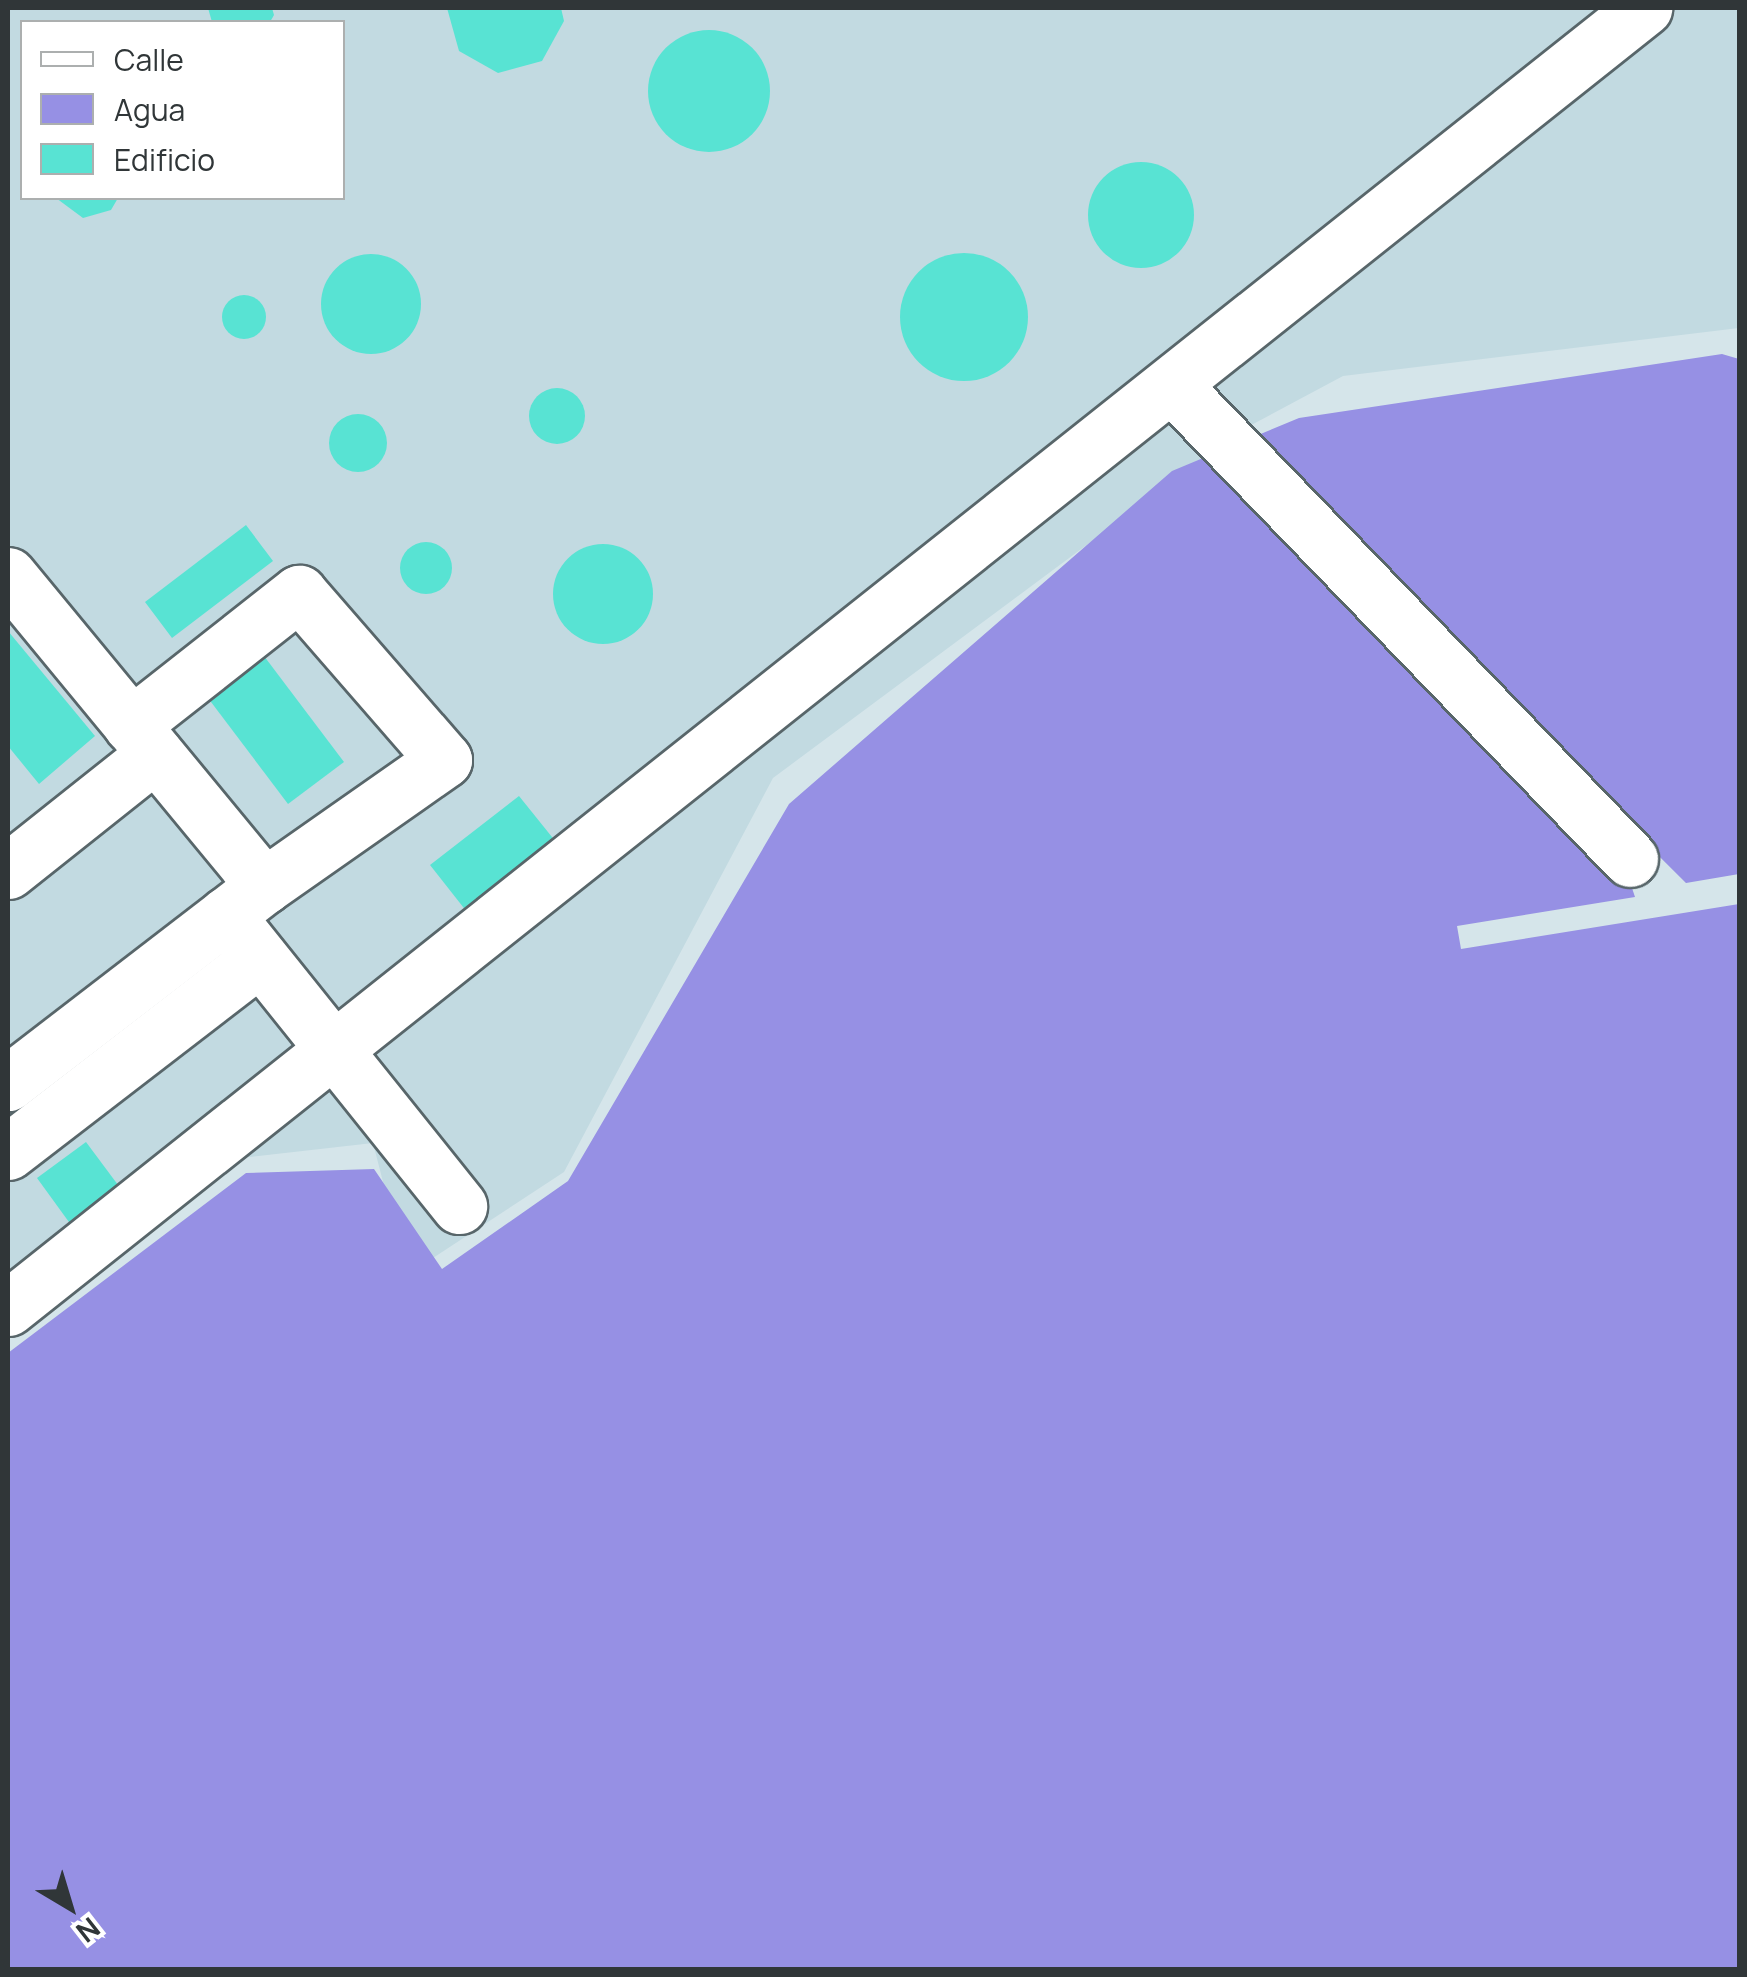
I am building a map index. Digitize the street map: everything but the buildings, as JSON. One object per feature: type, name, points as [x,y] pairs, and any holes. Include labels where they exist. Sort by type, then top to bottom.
[{"type":"lane","points":[[8,1308],[336,1052],[1644,8]]},
{"type":"lane","points":[[1172,385],[1630,859]]},
{"type":"lane","points":[[8,575],[143,739],[245,901],[260,958],[459,1206]]},
{"type":"lane","points":[[8,871],[299,594],[444,760],[245,901],[8,1083]]},
{"type":"lane","points":[[8,1152],[260,958]]},
{"type":"shaded area","points":[[8,8],[1739,8],[1739,328],[1343,376],[1240,431],[773,778],[564,1172],[407,1275],[373,1143],[241,1158],[8,1332]]},
{"type":"water","points":[[1722,354],[1739,359],[1739,1969],[8,1970],[8,1353],[246,1173],[374,1169],[442,1269],[568,1181],[789,804],[1172,471],[1299,418]]},
{"type":"pier","points":[[1243,442],[1686,883],[1739,874],[1739,904],[1461,949],[1457,926],[1635,897],[1627,873]]}]
